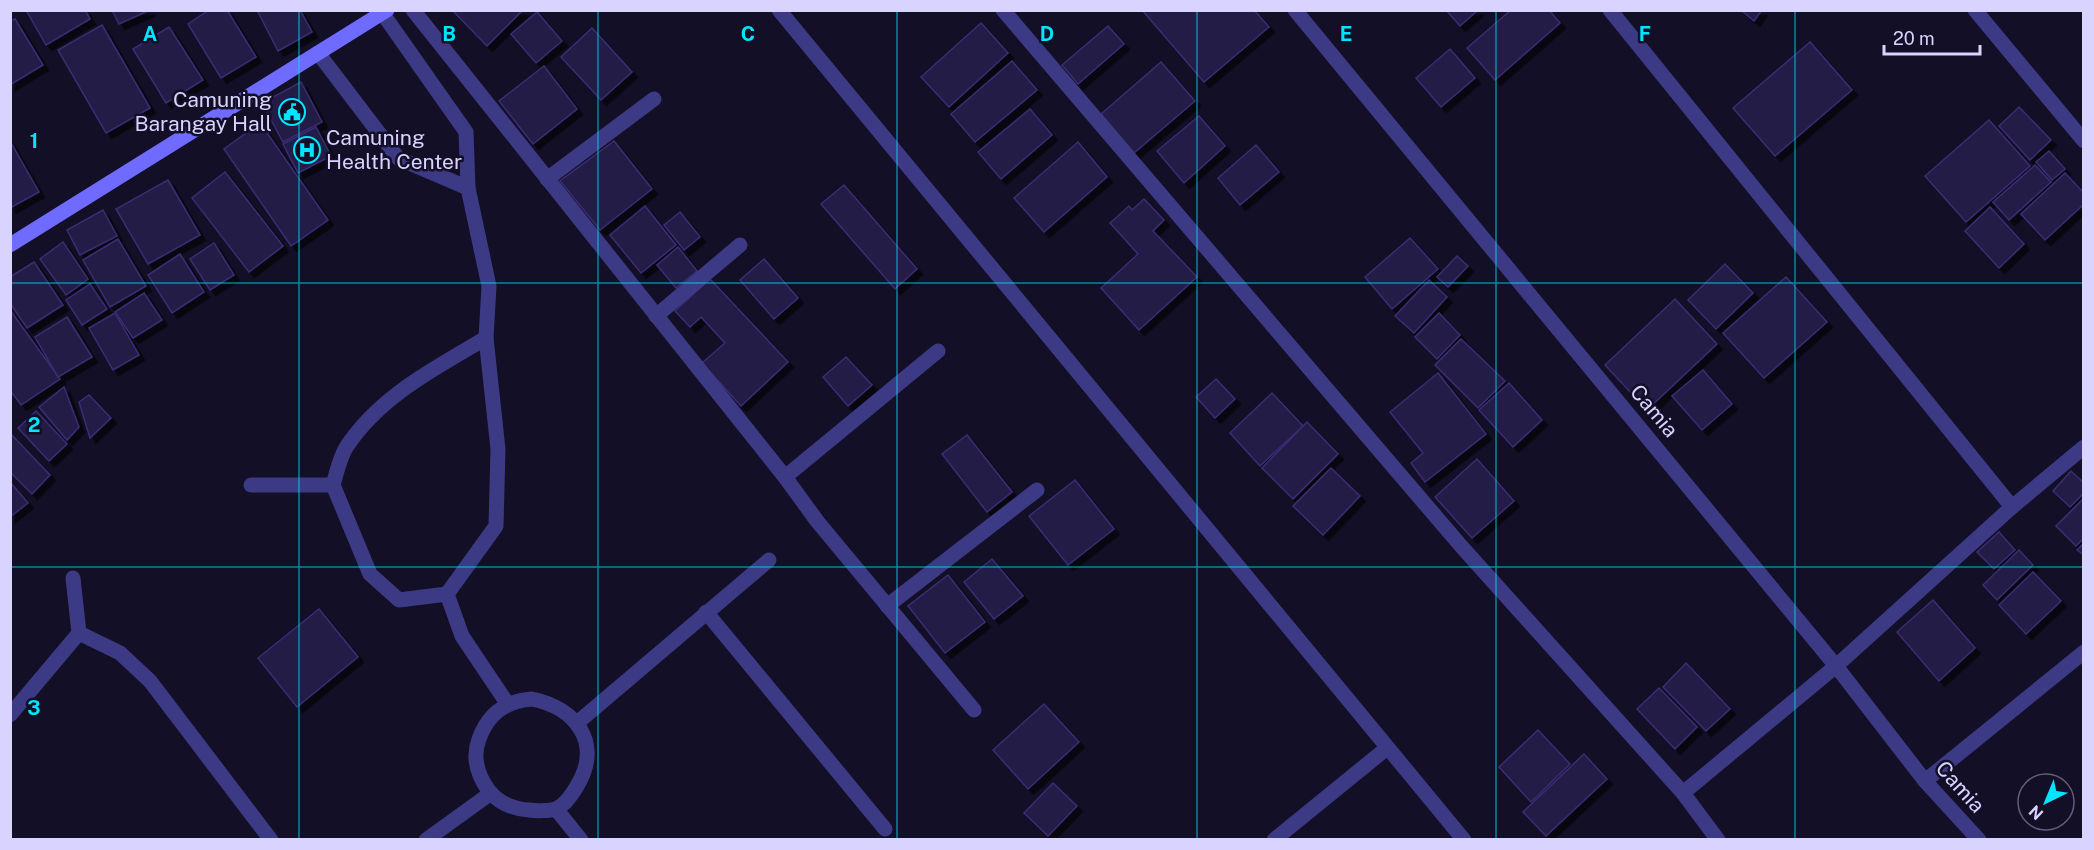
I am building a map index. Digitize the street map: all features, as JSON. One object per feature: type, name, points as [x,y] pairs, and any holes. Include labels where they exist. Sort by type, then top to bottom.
[{"type":"main road","points":[[10,245],[385,12]]},
{"type":"street","points":[[413,10],[785,477],[817,521],[974,710]]},
{"type":"street","points":[[779,10],[1464,840]]},
{"type":"street","points":[[1003,10],[1461,546],[1683,793],[1719,840]]},
{"type":"street","name":"Camia","points":[[1295,10],[1836,666],[1924,781],[1979,840]]},
{"type":"street","points":[[1610,10],[2012,507]]},
{"type":"street","points":[[1975,10],[2084,141]]},
{"type":"street","points":[[385,12],[466,132],[468,188],[489,286],[486,338],[498,449],[496,526],[447,594],[399,600],[370,574],[333,485],[346,447],[377,408],[420,378],[486,338]]},
{"type":"street","points":[[318,53],[398,158],[468,188]]},
{"type":"street","points":[[547,179],[654,99]]},
{"type":"street","points":[[656,316],[740,245]]},
{"type":"street","points":[[785,477],[938,351]]},
{"type":"street","points":[[1683,793],[1836,666],[2012,507],[2084,447]]},
{"type":"street","points":[[251,485],[333,485]]},
{"type":"street","points":[[886,606],[1037,490]]},
{"type":"street","points":[[577,723],[769,560]]},
{"type":"street","points":[[10,715],[80,633],[73,578]]},
{"type":"street","points":[[447,594],[462,636],[507,703]]},
{"type":"street","points":[[706,612],[885,830]]},
{"type":"street","points":[[80,633],[120,653],[150,681],[271,840]]},
{"type":"street","points":[[1924,781],[2084,652]]},
{"type":"street","points":[[532,699],[551,703],[563,709],[577,723],[587,750],[583,776],[571,796],[556,809],[518,810],[506,805],[491,793],[480,777],[476,758],[483,728],[507,703],[532,699]]},
{"type":"street","points":[[1274,840],[1386,748]]},
{"type":"street","points":[[426,840],[491,793]]},
{"type":"street","points":[[556,809],[581,840]]},
{"type":"building","points":[[26,10],[85,10],[90,19],[46,45]]},
{"type":"building","points":[[112,10],[150,10],[119,24]]},
{"type":"building","points":[[209,10],[227,10],[256,57],[221,78],[188,24]]},
{"type":"building","points":[[257,10],[300,10],[312,32],[278,51]]},
{"type":"building","points":[[452,10],[523,10],[487,46]]},
{"type":"building","points":[[1142,10],[1254,10],[1269,27],[1204,82]]},
{"type":"building","points":[[1446,10],[1478,10],[1460,26]]},
{"type":"building","points":[[1511,10],[1549,10],[1560,23],[1495,80],[1467,48]]},
{"type":"building","points":[[1741,10],[1762,10],[1754,21]]},
{"type":"building","points":[[537,12],[562,41],[536,63],[511,34]]},
{"type":"building","points":[[15,19],[43,65],[10,85],[10,21]]},
{"type":"building","points":[[981,23],[1008,53],[949,107],[921,77]]},
{"type":"building","points":[[102,25],[150,108],[106,133],[58,50]]},
{"type":"building","points":[[1108,26],[1124,44],[1078,84],[1062,65]]},
{"type":"building","points":[[169,27],[203,80],[166,103],[133,49]]},
{"type":"building","points":[[592,28],[632,72],[601,100],[561,57]]},
{"type":"building","points":[[1810,42],[1852,90],[1775,156],[1733,108]]},
{"type":"building","points":[[1450,49],[1475,78],[1441,107],[1416,78]]},
{"type":"building","points":[[1012,61],[1037,90],[975,142],[951,114]]},
{"type":"building","points":[[1161,62],[1195,101],[1134,153],[1101,114]]},
{"type":"building","points":[[544,66],[577,109],[533,144],[499,101]]},
{"type":"building","name":"Camuning Barangay Hall","points":[[301,82],[322,122],[283,142],[262,103]]},
{"type":"building","points":[[2019,107],[2051,140],[2030,160],[1999,126]]},
{"type":"building","points":[[1030,109],[1052,135],[1001,179],[978,152]]},
{"type":"building","points":[[1199,116],[1225,146],[1184,183],[1157,151]]},
{"type":"building","points":[[1989,120],[2030,166],[1966,222],[1925,176]]},
{"type":"building","points":[[260,123],[328,220],[291,246],[224,149]]},
{"type":"building","name":"Camuning Health Center","points":[[316,127],[331,156],[298,173],[283,144]]},
{"type":"building","points":[[10,141],[39,192],[10,208]]},
{"type":"building","points":[[614,141],[652,189],[600,230],[560,181]]},
{"type":"building","points":[[1078,142],[1107,177],[1044,232],[1014,198]]},
{"type":"building","points":[[1256,145],[1279,172],[1240,205],[1218,178]]},
{"type":"building","points":[[2049,151],[2065,169],[2052,180],[2036,162]]},
{"type":"building","points":[[2035,165],[2051,182],[2009,220],[1993,202]]},
{"type":"building","points":[[225,172],[283,246],[249,272],[192,198]]},
{"type":"building","points":[[2065,173],[2084,193],[2084,204],[2045,240],[2021,214]]},
{"type":"building","points":[[168,180],[200,235],[148,264],[116,209]]},
{"type":"building","points":[[844,185],[917,269],[895,289],[821,204]]},
{"type":"building","points":[[1144,199],[1164,220],[1153,231],[1197,277],[1139,330],[1101,288],[1138,254],[1110,223],[1129,206],[1132,210]]},
{"type":"building","points":[[645,206],[676,245],[641,273],[610,235]]},
{"type":"building","points":[[1990,207],[2024,244],[1999,268],[1965,231]]},
{"type":"building","points":[[103,210],[117,236],[80,255],[67,230]]},
{"type":"building","points":[[680,212],[700,237],[684,250],[664,225]]},
{"type":"building","points":[[1410,238],[1438,269],[1392,309],[1365,277]]},
{"type":"building","points":[[118,239],[146,286],[110,307],[83,260]]},
{"type":"building","points":[[63,242],[88,279],[66,295],[40,259]]},
{"type":"building","points":[[214,243],[234,275],[210,290],[190,259]]},
{"type":"building","points":[[678,247],[697,271],[676,288],[657,265]]},
{"type":"building","points":[[180,254],[204,292],[172,313],[148,275]]},
{"type":"building","points":[[1457,256],[1468,266],[1448,287],[1437,277]]},
{"type":"building","points":[[764,259],[798,298],[774,319],[740,280]]},
{"type":"building","points":[[34,262],[63,305],[27,328],[10,303],[10,277]]},
{"type":"building","points":[[1725,264],[1753,293],[1716,329],[1688,300]]},
{"type":"building","points":[[1786,277],[1827,322],[1764,378],[1723,333]]},
{"type":"building","points":[[710,279],[788,362],[741,406],[702,363],[725,343],[701,317],[690,327],[675,311]]},
{"type":"building","points":[[1429,280],[1447,297],[1414,333],[1395,316]]},
{"type":"building","points":[[90,284],[107,309],[82,325],[66,300]]},
{"type":"building","points":[[144,293],[162,320],[133,338],[115,312]]},
{"type":"building","points":[[1675,299],[1717,344],[1647,410],[1605,365]]},
{"type":"building","points":[[10,310],[60,379],[21,405],[10,390]]},
{"type":"building","points":[[115,313],[139,355],[113,370],[89,328]]},
{"type":"building","points":[[1439,313],[1460,335],[1437,359],[1415,337]]},
{"type":"building","points":[[67,317],[92,357],[58,377],[35,337]]},
{"type":"building","points":[[1461,339],[1505,381],[1478,408],[1435,365]]},
{"type":"building","points":[[846,357],[872,385],[848,406],[823,377]]},
{"type":"building","points":[[1703,370],[1732,404],[1702,430],[1672,396]]},
{"type":"building","points":[[1438,373],[1486,434],[1425,482],[1411,463],[1423,453],[1390,412]]},
{"type":"building","points":[[1216,379],[1235,399],[1215,418],[1196,397]]},
{"type":"building","points":[[1509,383],[1542,420],[1513,447],[1479,410]]},
{"type":"building","points":[[64,387],[79,427],[67,440],[39,407]]},
{"type":"building","points":[[1272,393],[1303,426],[1260,466],[1230,433]]},
{"type":"building","points":[[89,395],[111,418],[90,438],[79,402]]},
{"type":"building","points":[[36,411],[67,444],[49,461],[18,428]]},
{"type":"building","points":[[1307,422],[1338,454],[1293,499],[1262,468]]},
{"type":"building","points":[[10,433],[50,475],[32,494],[10,472]]},
{"type":"building","points":[[967,435],[1012,492],[987,512],[942,454]]},
{"type":"building","points":[[1477,459],[1514,501],[1472,538],[1435,497]]},
{"type":"building","points":[[1331,468],[1360,496],[1323,535],[1293,506]]},
{"type":"building","points":[[2071,471],[2084,483],[2084,493],[2070,507],[2053,491]]},
{"type":"building","points":[[1075,480],[1114,529],[1068,565],[1029,516]]},
{"type":"building","points":[[10,482],[28,503],[10,517]]},
{"type":"building","points":[[2084,498],[2084,538],[2076,546],[2056,526]]},
{"type":"building","points":[[1999,532],[2015,550],[1994,569],[1977,552]]},
{"type":"building","points":[[2084,543],[2084,555],[2077,550]]},
{"type":"building","points":[[2019,550],[2033,565],[1997,600],[1983,585]]},
{"type":"building","points":[[992,559],[1023,596],[994,619],[964,582]]},
{"type":"building","points":[[2033,572],[2061,601],[2026,634],[1999,605]]},
{"type":"building","points":[[948,575],[985,622],[945,653],[908,606]]},
{"type":"building","points":[[1933,600],[1975,648],[1939,681],[1897,632]]},
{"type":"building","points":[[319,609],[358,657],[297,707],[258,658]]},
{"type":"building","points":[[1686,663],[1730,709],[1706,731],[1663,687]]},
{"type":"building","points":[[1659,688],[1697,727],[1675,749],[1637,709]]},
{"type":"building","points":[[1044,704],[1079,742],[1028,789],[993,750]]},
{"type":"building","points":[[1538,730],[1570,764],[1531,802],[1499,767]]},
{"type":"building","points":[[1584,754],[1607,779],[1546,836],[1523,812]]},
{"type":"building","points":[[1053,783],[1077,806],[1048,836],[1024,813]]},
{"type":"place","name":"Camuning Barangay Hall","points":[[292,112]]},
{"type":"place","name":"Camuning Health Center","points":[[307,150]]}]
